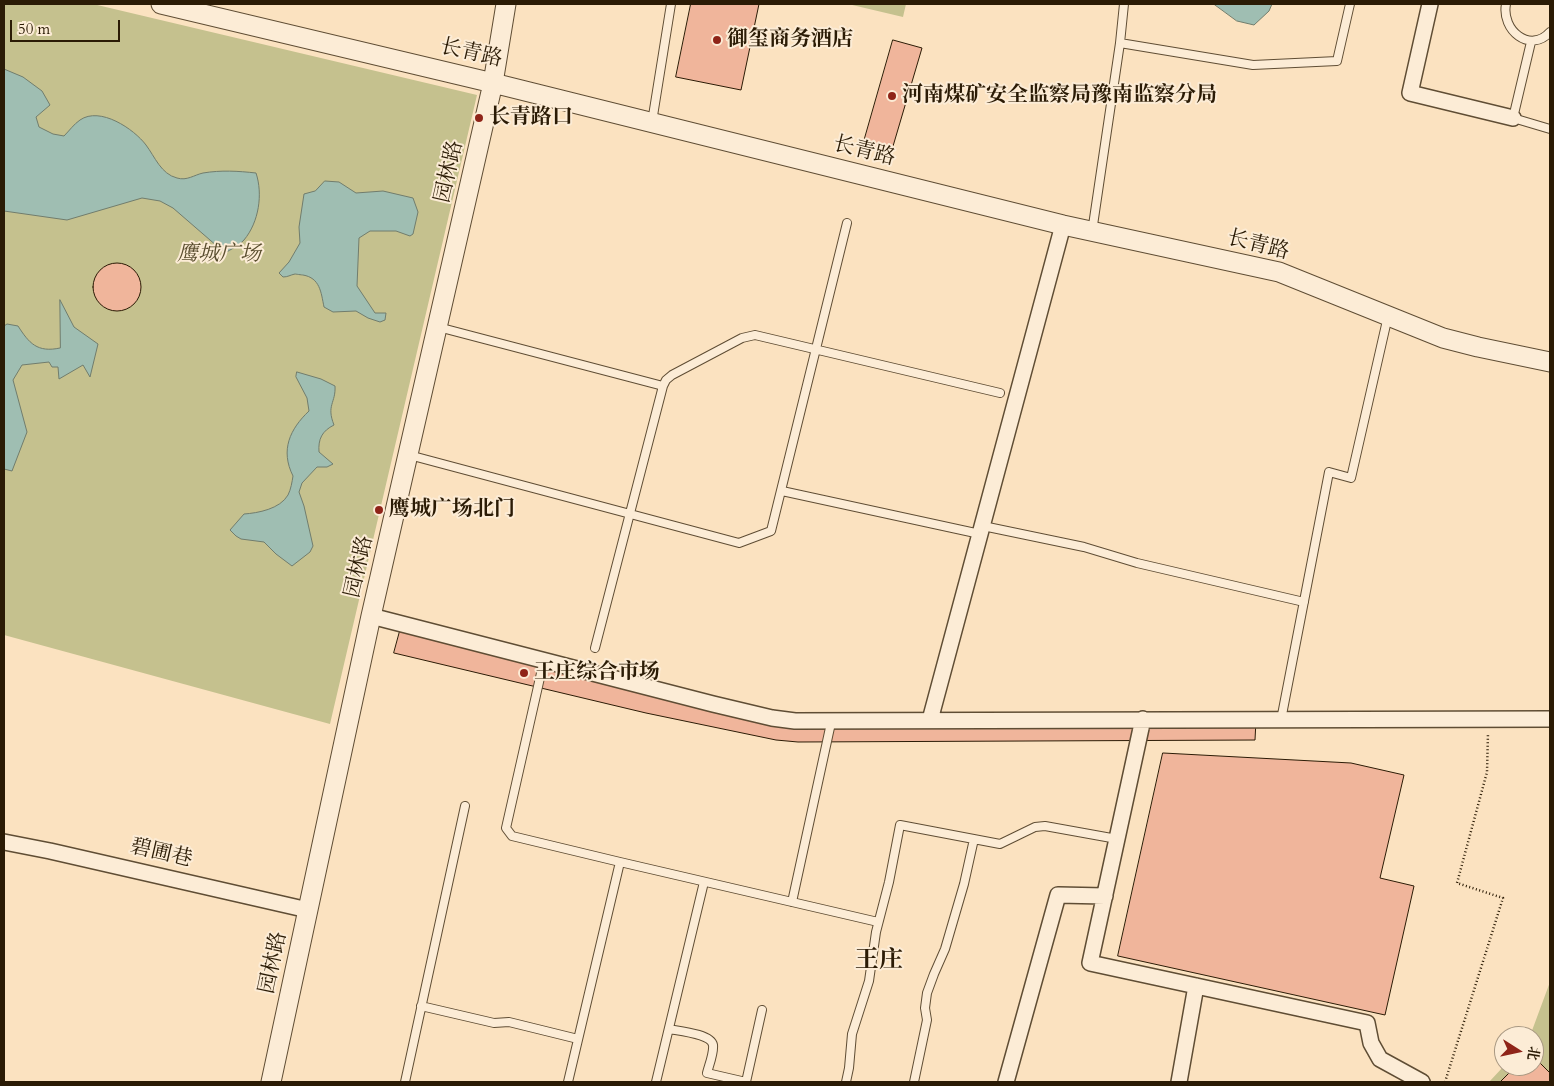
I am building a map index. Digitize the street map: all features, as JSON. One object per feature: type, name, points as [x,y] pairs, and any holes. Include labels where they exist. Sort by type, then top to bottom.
[{"type":"street","name":"长青路","points":[[161,4],[493,83],[1092,232],[1280,272],[1443,338],[1478,347],[1550,360]]},
{"type":"street","name":"园林路","points":[[271,1082],[371,616],[493,83],[506,4]]},
{"type":"street","points":[[1430,4],[1410,93],[1513,118]]},
{"type":"street","points":[[930,720],[1063,225]]},
{"type":"street","points":[[371,616],[772,718],[795,721],[1550,719]]},
{"type":"street","points":[[1143,719],[1090,963],[1367,1023],[1371,1043],[1380,1059],[1422,1082]]},
{"type":"street","name":"碧圃巷","points":[[4,842],[308,910]]},
{"type":"street","points":[[1006,1082],[1058,895],[1105,896]]},
{"type":"street","points":[[1179,1082],[1196,986]]},
{"type":"lane","points":[[652,122],[671,4]]},
{"type":"lane","points":[[1092,232],[1124,4]]},
{"type":"lane","points":[[1120,43],[1253,65],[1337,61],[1350,4]]},
{"type":"lane","points":[[1506,4],[1505,9],[1508,23],[1518,36],[1531,42],[1544,39],[1550,32]]},
{"type":"lane","points":[[1531,42],[1513,118],[1550,129]]},
{"type":"lane","points":[[409,455],[739,543],[771,531],[847,223]]},
{"type":"lane","points":[[1281,720],[1329,472],[1351,478],[1388,316]]},
{"type":"lane","points":[[438,327],[663,386]]},
{"type":"lane","points":[[595,648],[663,386],[672,375],[742,338],[755,335],[1000,393]]},
{"type":"lane","points":[[782,491],[982,530],[1084,547],[1137,563],[1304,602]]},
{"type":"lane","points":[[544,660],[506,828],[512,836],[878,922]]},
{"type":"lane","points":[[792,902],[831,723]]},
{"type":"lane","points":[[405,1082],[465,806]]},
{"type":"lane","points":[[846,1082],[852,1034],[869,981],[878,922],[889,882],[900,825],[1000,844],[1035,827],[1045,826],[1117,839]]},
{"type":"lane","points":[[914,1082],[927,1020],[925,1008],[927,993],[947,940],[964,884],[974,839]]},
{"type":"lane","points":[[568,1082],[620,862]]},
{"type":"lane","points":[[656,1082],[704,882]]},
{"type":"lane","points":[[421,1006],[494,1023],[509,1022],[578,1039]]},
{"type":"lane","points":[[669,1028],[706,1037],[711,1041],[713,1047],[707,1073],[746,1082],[762,1010]]},
{"type":"path","points":[[1445,1082],[1503,898],[1457,884],[1487,772],[1488,719]]},
{"type":"green space","name":"鹰城广场","points":[[4,4],[93,4],[477,95],[330,724],[4,635]]},
{"type":"green space","points":[[848,4],[906,4],[903,17]]},
{"type":"green space","points":[[1550,982],[1550,1082],[1489,1082],[1495,1076],[1544,1076],[1544,1026],[1534,1026]]},
{"type":"shaded area","points":[[1214,4],[1272,4],[1269,11],[1254,25],[1237,21]]},
{"type":"shaded area","points":[[4,69],[23,77],[42,91],[50,105],[36,117],[39,127],[53,134],[64,136],[80,120],[88,116],[97,116],[116,121],[133,132],[171,176],[181,179],[216,171],[256,173],[259,190],[258,208],[249,233],[240,244],[225,253],[173,208],[160,201],[142,198],[67,220],[4,211]]},
{"type":"shaded area","points":[[325,181],[339,182],[356,193],[383,191],[413,198],[418,212],[413,234],[410,236],[396,231],[370,231],[359,238],[357,286],[375,313],[386,313],[385,320],[380,322],[356,311],[333,312],[324,307],[319,286],[313,279],[295,274],[283,277],[279,273],[289,262],[300,243],[299,227],[304,194],[315,191]]},
{"type":"shaded area","points":[[60,300],[74,327],[98,344],[90,377],[83,365],[59,379],[58,367],[52,367],[49,362],[22,365],[13,380],[27,432],[12,471],[4,469],[4,326],[7,324],[18,326],[30,342],[40,348],[60,348]]},
{"type":"shaded area","points":[[297,372],[321,379],[335,386],[335,392],[331,408],[334,425],[326,430],[320,439],[319,447],[319,452],[333,464],[327,467],[317,467],[302,483],[299,492],[313,546],[310,552],[292,566],[264,542],[241,539],[230,530],[244,514],[274,507],[280,504],[289,493],[293,476],[287,457],[289,440],[297,425],[309,411],[307,398],[296,377]]},
{"type":"building","name":"御玺商务酒店","points":[[691,4],[759,4],[741,90],[676,77]]},
{"type":"building","name":"河南煤矿安全监察局豫南监察分局","points":[[893,40],[922,48],[891,153],[863,145]]},
{"type":"building","points":[[117,263],[126,265],[134,270],[139,278],[141,287],[139,296],[134,304],[126,309],[117,311],[108,309],[100,304],[95,296],[93,287],[95,278],[100,270],[108,265]]},
{"type":"building","name":"王庄综合市场","points":[[400,631],[800,724],[1256,720],[1255,740],[798,742],[776,740],[646,713],[394,653]]},
{"type":"building","points":[[1163,753],[1351,763],[1404,775],[1380,878],[1414,886],[1385,1015],[1118,956]]},
{"type":"building","points":[[1544,1067],[1550,1073],[1550,1082],[1500,1082],[1506,1076],[1544,1076]]},
{"type":"place","name":"御玺商务酒店","points":[[717,40]]},
{"type":"place","name":"河南煤矿安全监察局豫南监察分局","points":[[892,96]]},
{"type":"place","name":"长青路口","points":[[479,118]]},
{"type":"place","name":"鹰城广场北门","points":[[379,510]]},
{"type":"place","name":"王庄综合市场","points":[[524,673]]},
{"type":"district","name":"王庄","points":[[879,961]]}]
